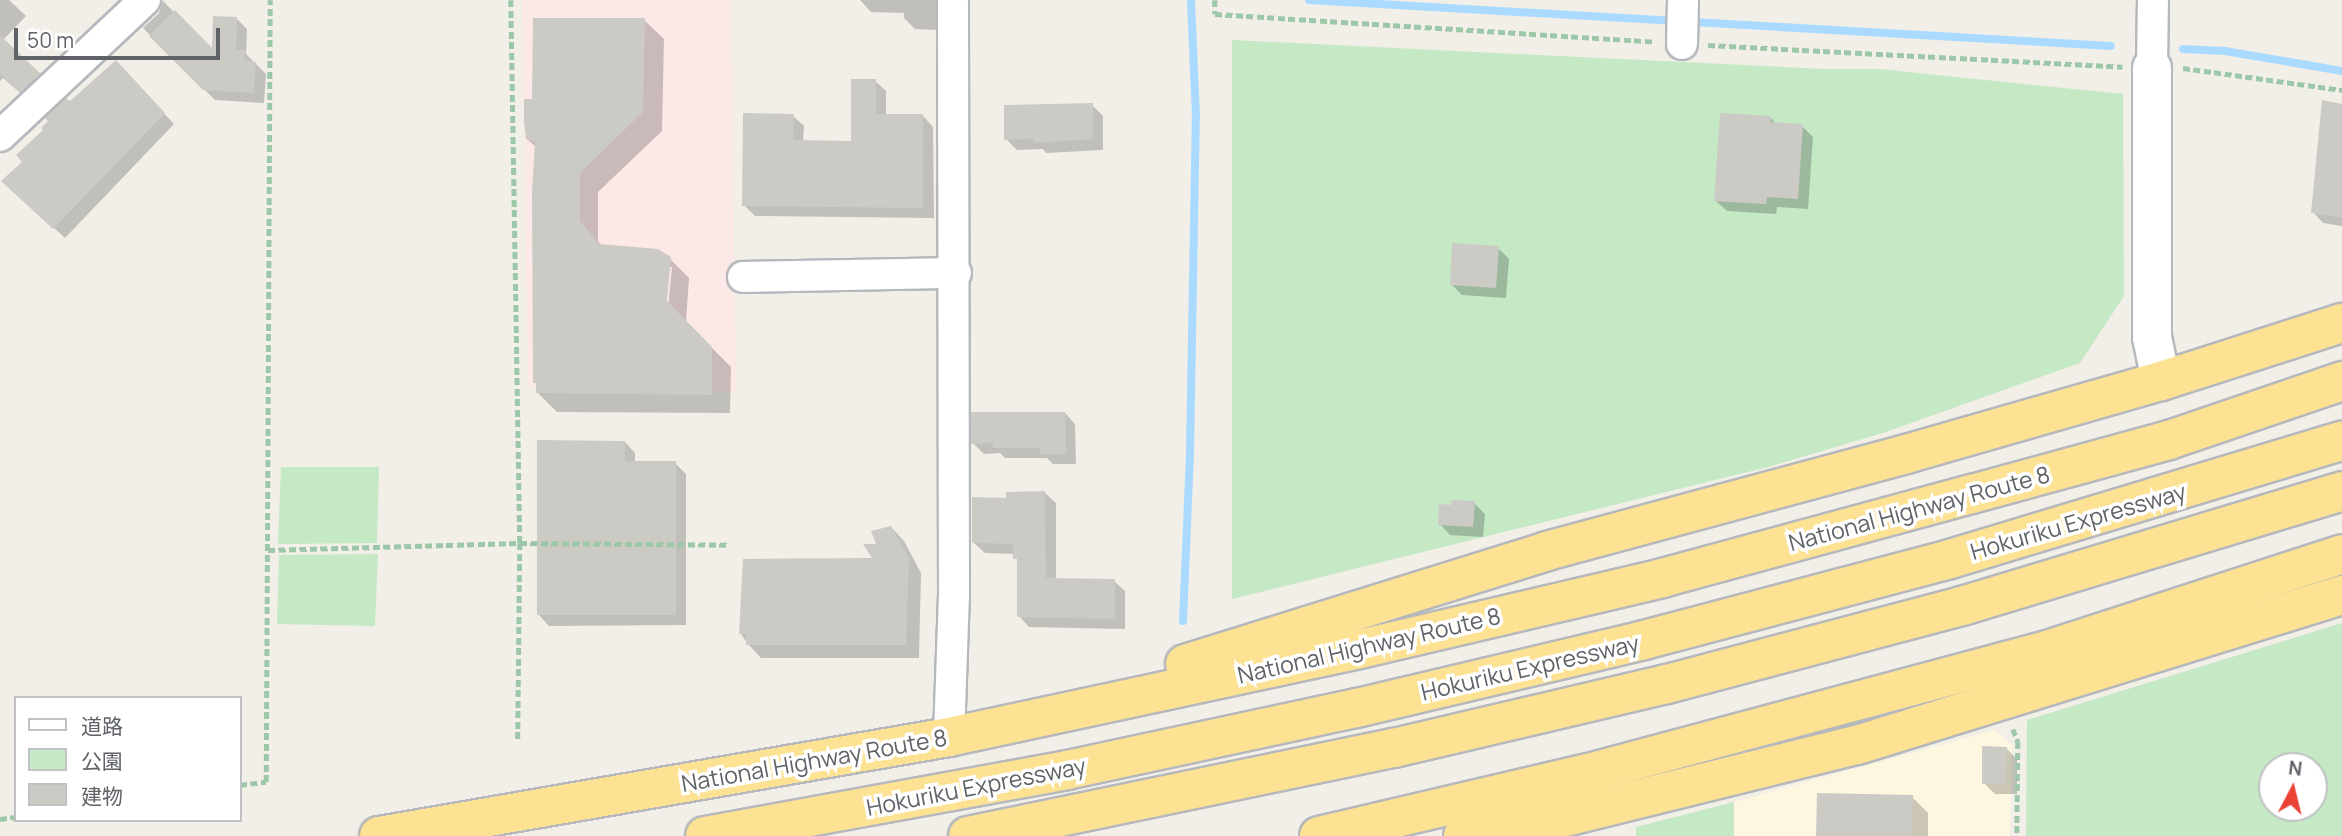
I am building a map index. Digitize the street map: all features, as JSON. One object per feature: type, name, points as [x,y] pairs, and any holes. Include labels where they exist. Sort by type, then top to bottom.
[{"type":"highway","points":[[949,737],[1547,551],[1893,458],[2161,381],[2342,323]]},
{"type":"highway","name":"National Highway Route 8","points":[[379,836],[949,737],[1356,650],[1662,578],[2169,440],[2342,382]]},
{"type":"highway","name":"Hokuriku Expressway","points":[[705,836],[1067,770],[1357,708],[1618,646],[1950,559],[2342,441]]},
{"type":"highway","name":"Hokuriku Expressway","points":[[968,836],[1394,748],[1667,684],[1962,606],[2342,491]]},
{"type":"highway","points":[[1319,836],[1588,773],[2047,650],[2342,554]]},
{"type":"highway","points":[[1463,836],[1557,819],[1857,745],[2342,595]]},
{"type":"street","points":[[0,136],[145,0]]},
{"type":"street","points":[[949,737],[954,595],[956,272],[953,0]]},
{"type":"street","points":[[2152,0],[2152,337],[2161,381]]},
{"type":"street","points":[[743,277],[956,272]]},
{"type":"path","points":[[242,785],[266,782],[270,0]]},
{"type":"path","points":[[511,0],[520,543],[518,739]]},
{"type":"path","points":[[1215,1],[1215,13],[1683,21],[2152,68],[2177,67],[2342,90]]},
{"type":"path","points":[[268,550],[520,543],[730,545]]},
{"type":"path","points":[[2003,702],[2018,742],[2017,836]]},
{"type":"shaded area","points":[[522,0],[731,0],[736,392],[528,387]]},
{"type":"shaded area","points":[[1995,730],[2012,745],[2010,836],[1734,836],[1734,802]]},
{"type":"green space","points":[[1232,40],[1824,69],[1879,69],[2123,94],[2124,296],[2080,363],[1883,433],[1768,467],[1232,599]]},
{"type":"green space","points":[[281,467],[379,467],[377,543],[278,544]]},
{"type":"green space","points":[[378,554],[375,626],[277,624],[279,555]]},
{"type":"green space","points":[[2342,623],[2342,836],[2026,836],[2027,720]]},
{"type":"green space","points":[[1734,802],[1734,836],[1636,836],[1636,827]]},
{"type":"building","points":[[175,10],[212,48],[213,16],[237,17],[236,50],[245,50],[244,60],[256,62],[254,93],[203,90],[149,36]]},
{"type":"building","points":[[533,18],[645,18],[643,112],[580,173],[580,221],[599,244],[658,249],[671,257],[667,301],[712,347],[712,395],[536,393],[536,383],[533,383],[532,192],[535,142],[526,139],[524,122],[524,99],[532,99]]},
{"type":"building","points":[[0,35],[41,74],[20,93],[0,74]]},
{"type":"building","points":[[116,60],[165,113],[53,229],[1,181],[22,162],[16,155],[43,130],[41,128],[48,121],[45,118],[66,98],[70,101]]},
{"type":"building","points":[[851,79],[876,79],[876,114],[923,114],[923,208],[742,206],[743,113],[794,114],[793,140],[851,141]]},
{"type":"building","points":[[2322,100],[2342,104],[2342,218],[2311,213]]},
{"type":"building","points":[[1093,103],[1093,139],[1034,143],[1034,139],[1004,140],[1004,105]]},
{"type":"building","points":[[1720,113],[1771,116],[1771,122],[1803,124],[1798,199],[1767,197],[1766,204],[1714,201]]},
{"type":"building","points":[[1452,243],[1499,246],[1496,288],[1450,285]]},
{"type":"building","points":[[971,412],[1065,412],[1066,454],[1040,454],[1040,448],[993,448],[993,443],[971,444]]},
{"type":"building","points":[[537,440],[625,441],[625,461],[676,461],[676,615],[537,615]]},
{"type":"building","points":[[1045,491],[1046,578],[1115,579],[1115,619],[1017,617],[1017,559],[1013,559],[1013,544],[972,543],[972,497],[1006,498],[1006,492]]},
{"type":"building","points":[[1452,500],[1475,501],[1473,527],[1438,525],[1439,504],[1451,505]]},
{"type":"building","points":[[891,526],[909,558],[906,645],[746,645],[746,634],[739,634],[743,559],[872,558],[863,544],[876,544],[871,531]]},
{"type":"building","points":[[1982,746],[2007,747],[2006,784],[1982,784]]},
{"type":"building","points":[[1817,793],[1913,795],[1912,836],[1816,836]]},
{"type":"waterway","points":[[1183,621],[1190,453],[1196,116],[1191,0]]},
{"type":"waterway","points":[[1309,0],[2111,46]]},
{"type":"waterway","points":[[2183,49],[2225,51],[2342,71]]}]
